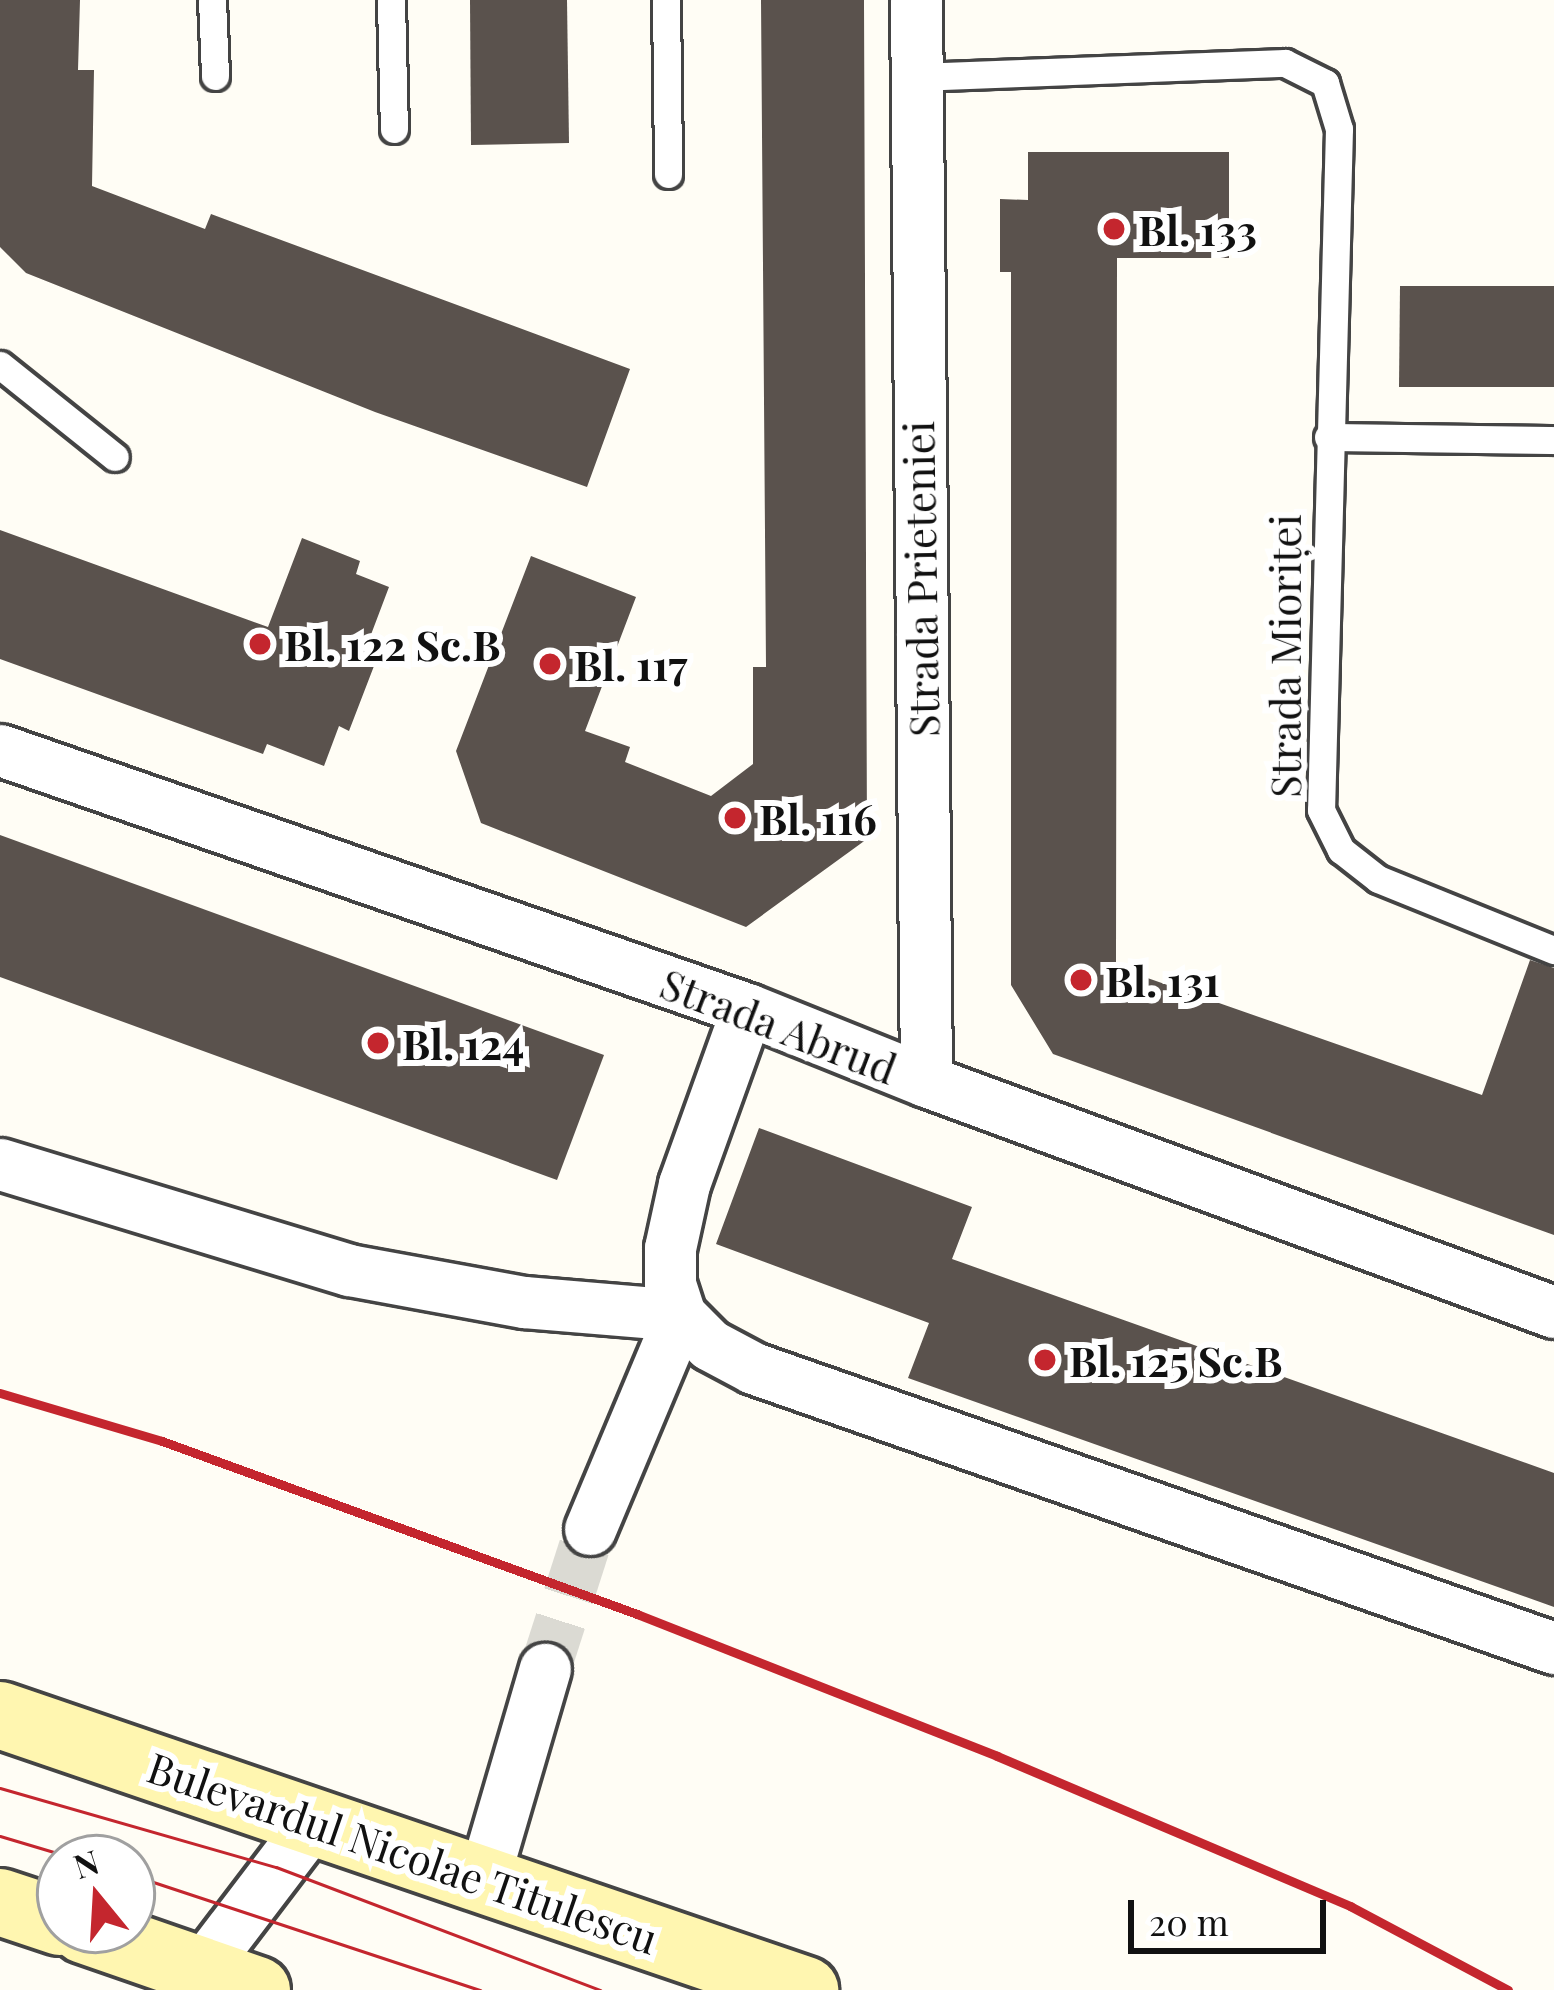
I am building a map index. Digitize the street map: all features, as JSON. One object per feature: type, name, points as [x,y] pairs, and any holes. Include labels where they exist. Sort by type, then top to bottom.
[{"type":"main road","name":"Bulevardul Nicolae Titulescu","points":[[0,1715],[484,1876],[805,1990]]},
{"type":"main road","points":[[0,1902],[36,1914]]},
{"type":"main road","points":[[143,1954],[214,1983]]},
{"type":"street","name":"Strada Prieteniei","points":[[916,0],[926,1081]]},
{"type":"street","name":"Strada Abrud","points":[[0,750],[747,1009],[926,1081],[1554,1312]]},
{"type":"street","points":[[747,1009],[684,1184],[670,1248],[670,1284],[680,1315],[710,1346],[753,1368],[1554,1648]]},
{"type":"street","points":[[0,1164],[349,1270],[524,1302],[680,1315]]},
{"type":"street","points":[[590,1528],[680,1315]]},
{"type":"street","points":[[484,1876],[545,1669]]},
{"type":"street","points":[[214,1983],[313,1822]]},
{"type":"lane","points":[[212,0],[214,76]]},
{"type":"lane","points":[[391,0],[394,129]]},
{"type":"lane","points":[[666,0],[668,174]]},
{"type":"lane","name":"Strada Mioriței","points":[[917,77],[1285,63],[1325,83],[1339,129],[1321,810],[1341,850],[1378,879],[1554,950]]},
{"type":"lane","points":[[0,365],[115,457]]},
{"type":"lane","points":[[1328,437],[1554,440]]},
{"type":"building","points":[[0,0],[80,0],[78,70],[94,70],[92,186],[205,229],[211,214],[630,369],[587,487],[375,412],[26,273],[0,247]]},
{"type":"building","points":[[470,0],[567,0],[569,143],[471,145]]},
{"type":"building","points":[[761,0],[864,0],[867,839],[746,927],[481,823],[456,751],[531,556],[636,597],[585,731],[630,747],[625,762],[711,796],[753,764],[753,667],[766,667]]},
{"type":"building","points":[[1028,152],[1229,152],[1229,258],[1117,258],[1116,967],[1482,1095],[1530,960],[1554,968],[1554,1235],[1053,1054],[1011,985],[1011,272],[1000,272],[1000,199],[1028,200]]},
{"type":"building","points":[[1400,286],[1554,286],[1554,387],[1399,387]]},
{"type":"building","name":"Bl. 122 Sc.B","points":[[0,530],[268,627],[302,538],[360,561],[356,574],[389,587],[361,661],[374,666],[349,731],[339,726],[324,766],[267,744],[263,754],[0,659]]},
{"type":"building","name":"Bl. 124","points":[[0,835],[604,1055],[557,1180],[0,977]]},
{"type":"building","points":[[759,1128],[972,1207],[952,1259],[1554,1473],[1554,1607],[908,1378],[929,1323],[716,1244]]},
{"type":"tunnel","points":[[545,1669],[590,1529]]},
{"type":"tram line","points":[[0,1788],[276,1867],[600,1990]]},
{"type":"tram line","points":[[0,1836],[36,1847]]},
{"type":"tram line","points":[[156,1883],[480,1990]]},
{"type":"railway","points":[[0,1393],[162,1441],[637,1614],[997,1756],[1350,1906],[1508,1990]]},
{"type":"place","name":"Bl. 133","points":[[1114,229]]},
{"type":"place","name":"Bl. 122 Sc.B","points":[[260,644]]},
{"type":"place","name":"Bl. 117","points":[[550,664]]},
{"type":"place","name":"Bl. 116","points":[[735,818]]},
{"type":"place","name":"Bl. 131","points":[[1081,980]]},
{"type":"place","name":"Bl. 124","points":[[378,1043]]},
{"type":"place","name":"Bl. 125 Sc.B","points":[[1045,1360]]}]
